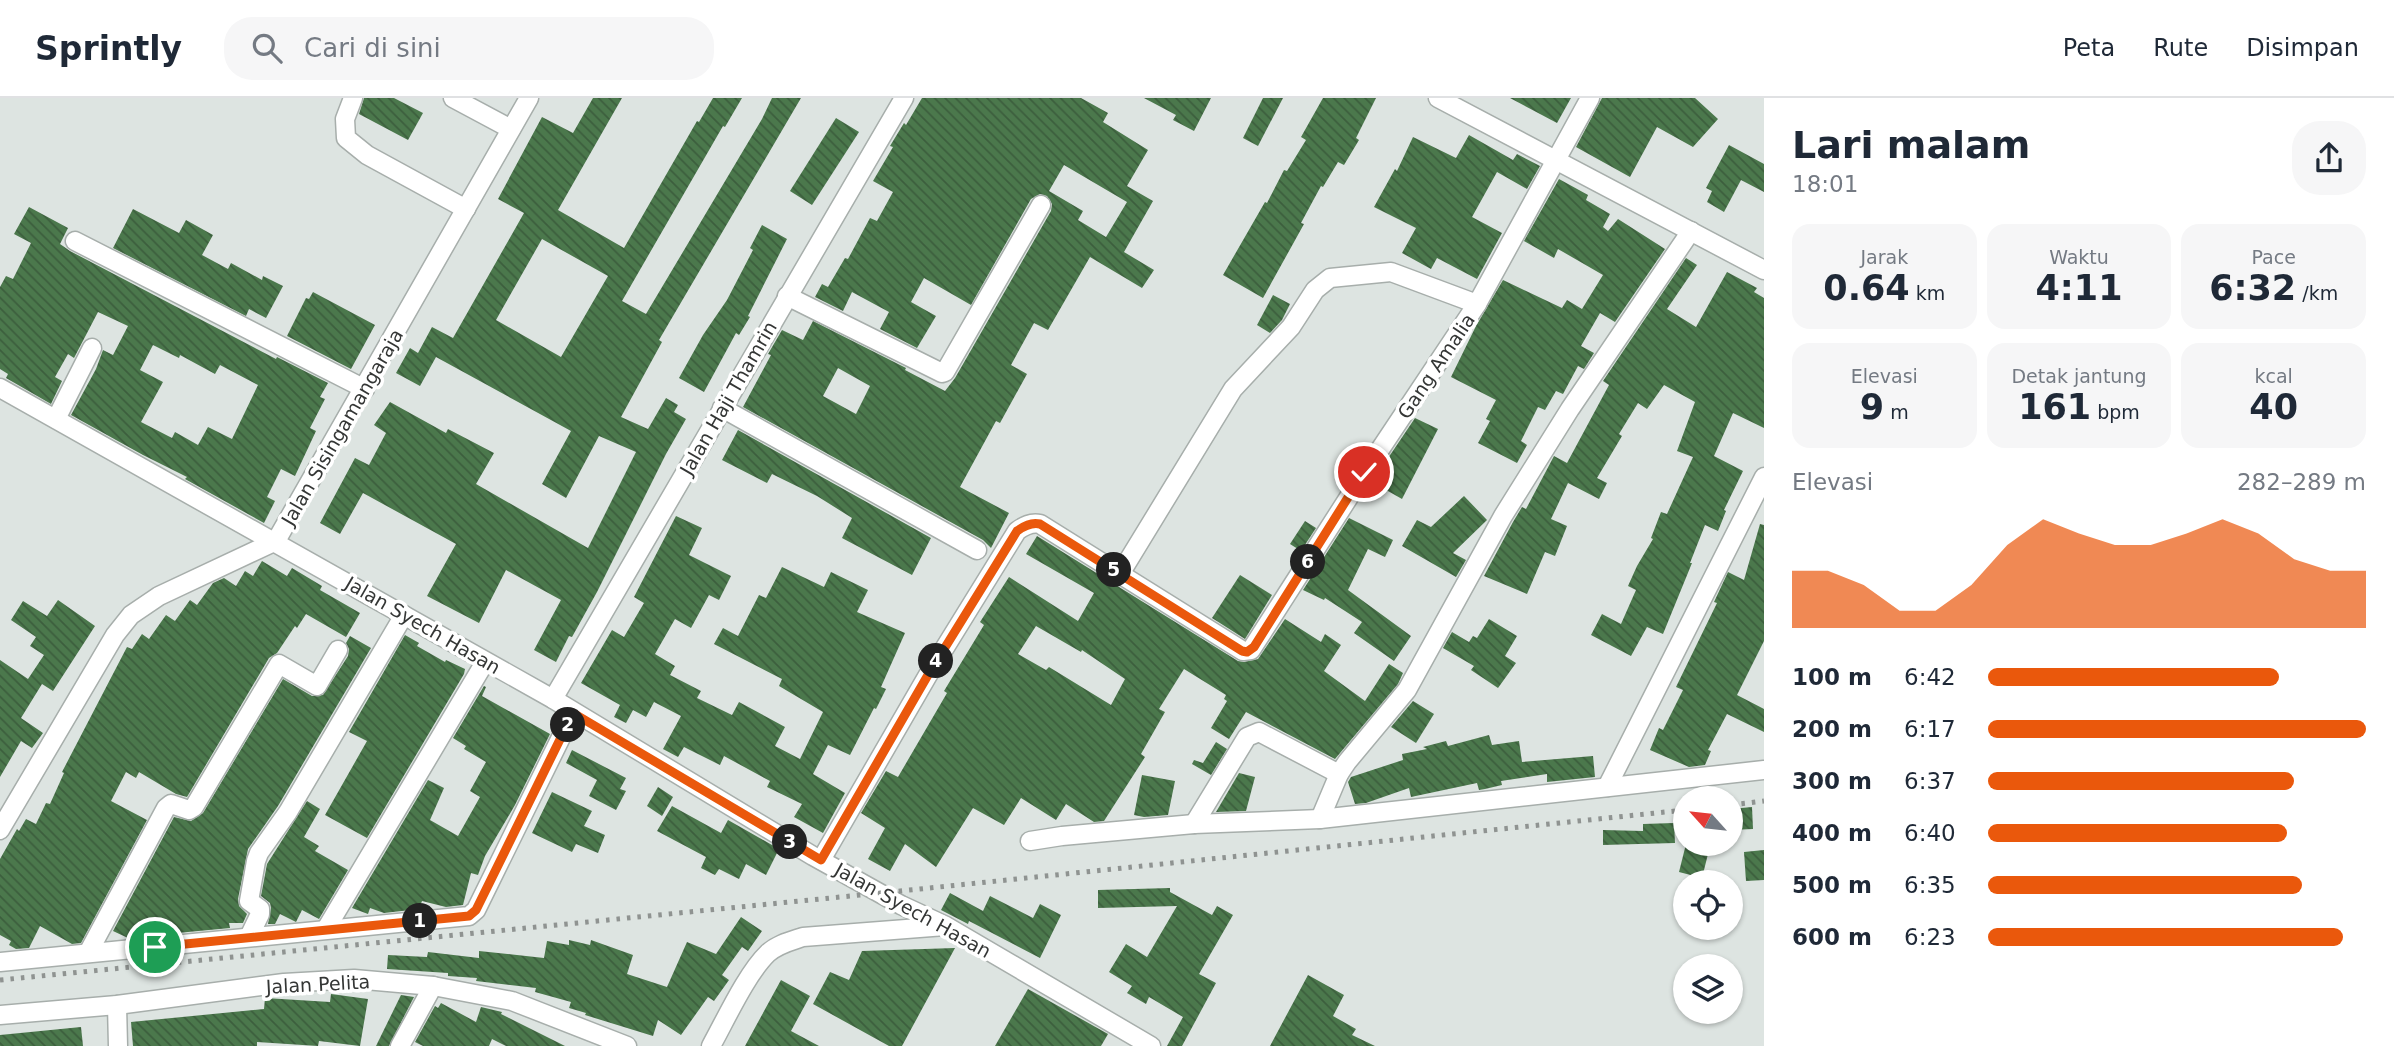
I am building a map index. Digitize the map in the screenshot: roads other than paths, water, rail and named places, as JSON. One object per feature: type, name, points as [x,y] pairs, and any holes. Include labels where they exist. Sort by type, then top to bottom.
[{"type":"street","points":[[353,98],[345,119],[346,138],[367,155],[466,209]]},
{"type":"street","points":[[453,98],[511,129]]},
{"type":"street","name":"Jalan Sisingamangaraja","points":[[0,830],[115,635],[131,615],[159,596],[276,541],[529,98]]},
{"type":"street","name":"Jalan Haji Thamrin","points":[[553,699],[904,98]]},
{"type":"street","points":[[1438,98],[1764,270]]},
{"type":"street","name":"Gang Amalia","points":[[821,860],[928,675],[1017,531],[1029,524],[1040,524],[1242,651],[1251,650],[1364,472],[1477,304],[1590,98]]},
{"type":"street","points":[[787,296],[942,373],[945,372],[1041,205]]},
{"type":"street","points":[[1320,819],[1347,761],[1411,683],[1503,516],[1570,409],[1691,231]]},
{"type":"street","points":[[75,241],[365,389]]},
{"type":"street","points":[[1120,574],[1233,389],[1291,327],[1315,290],[1330,278],[1391,272],[1477,304]]},
{"type":"street","points":[[56,419],[92,348]]},
{"type":"street","name":"Jalan Syech Hasan","points":[[0,388],[553,699],[821,860],[901,905],[946,926],[1151,1046]]},
{"type":"street","points":[[722,408],[977,550]]},
{"type":"street","points":[[1607,787],[1764,477]]},
{"type":"street","points":[[249,937],[260,914],[260,909],[249,901],[258,856],[288,812],[404,615]]},
{"type":"street","points":[[88,953],[166,808],[171,804],[189,810],[194,807],[279,664],[317,686],[338,650]]},
{"type":"street","points":[[326,929],[485,662]]},
{"type":"street","points":[[0,962],[473,914],[573,713]]},
{"type":"street","points":[[1194,824],[1247,737],[1253,733],[1259,732],[1339,774]]},
{"type":"street","points":[[1030,841],[1194,824],[1320,819],[1764,770]]},
{"type":"street","points":[[711,1046],[755,970],[768,953],[783,943],[803,937],[946,926]]},
{"type":"street","name":"Jalan Pelita","points":[[0,1015],[354,979],[433,986],[512,1001],[627,1046]]},
{"type":"street","points":[[400,1046],[433,986]]},
{"type":"street","points":[[117,1005],[118,1046]]},
{"type":"railway","points":[[1743,804],[1764,801]]},
{"type":"railway","points":[[0,980],[1673,811]]}]
